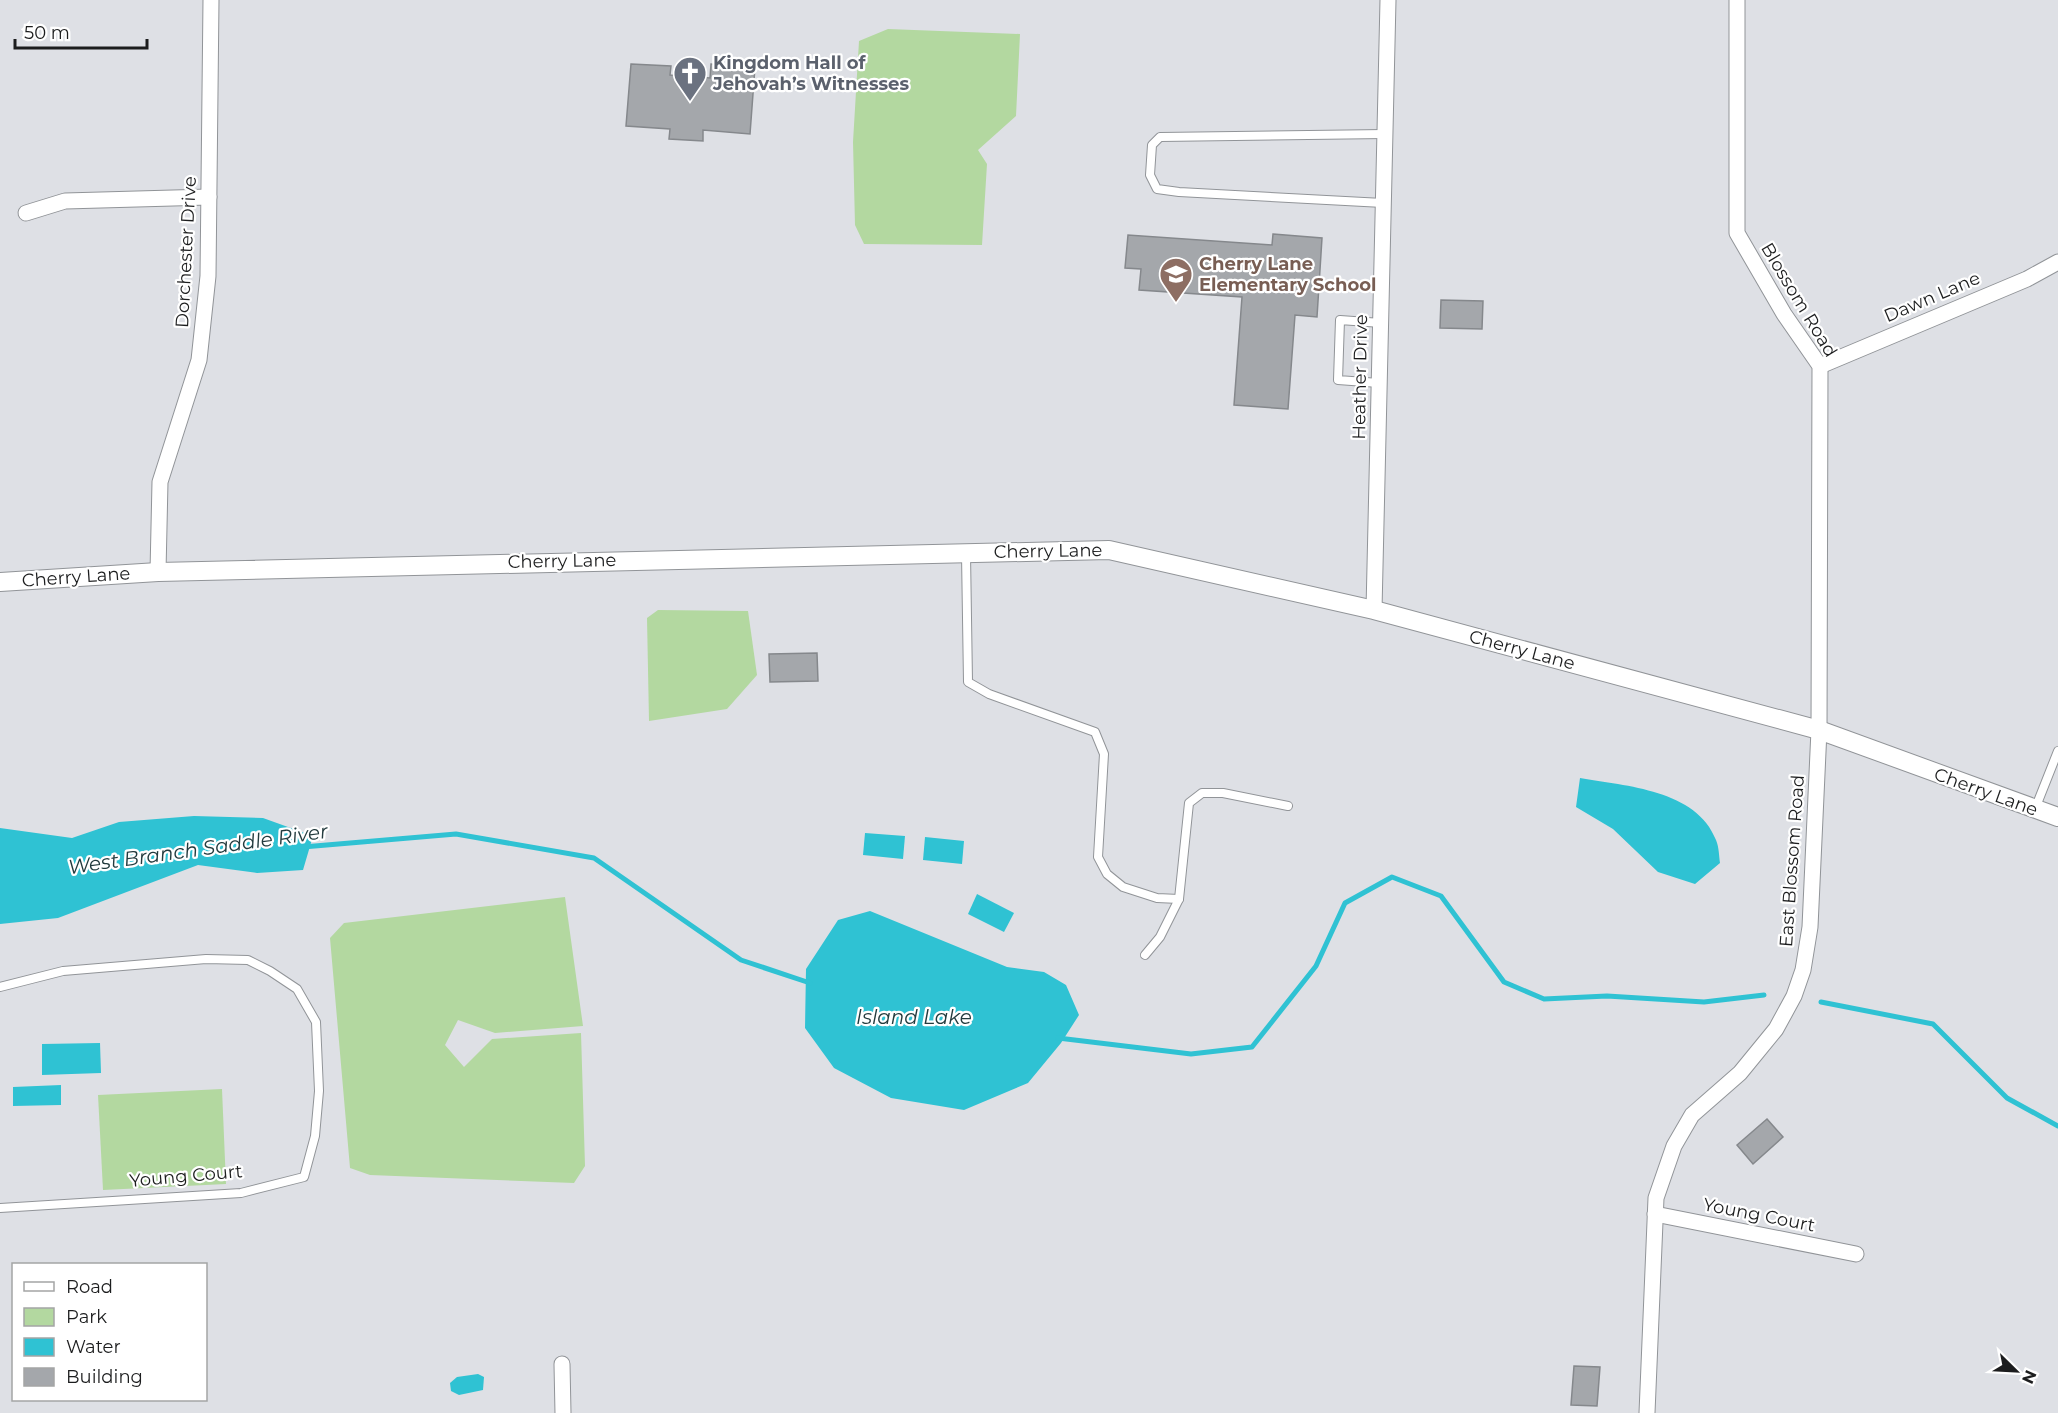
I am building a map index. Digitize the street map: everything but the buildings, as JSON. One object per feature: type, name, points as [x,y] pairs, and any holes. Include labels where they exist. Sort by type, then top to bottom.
[{"type":"street","name":"Dorchester Drive","points":[[158,572],[160,482],[199,360],[208,276],[211,0]]},
{"type":"street","name":"Heather Drive","points":[[1374,610],[1388,0]]},
{"type":"street","name":"Blossom Road","points":[[1737,0],[1737,233],[1784,314],[1820,366],[1819,730]]},
{"type":"street","points":[[26,213],[65,201],[209,197]]},
{"type":"street","name":"Dawn Lane","points":[[1820,366],[2027,279],[2058,262]]},
{"type":"street","name":"Cherry Lane","points":[[0,582],[158,572],[1109,550],[1374,610],[1819,730],[2058,817]]},
{"type":"street","name":"East Blossom Road","points":[[1647,1413],[1656,1198],[1674,1146],[1692,1115],[1747,1064],[1776,1029],[1797,987],[1810,927],[1819,730]]},
{"type":"street","name":"Young Court","points":[[1655,1214],[1856,1254]]},
{"type":"street","points":[[562,1364],[563,1413]]},
{"type":"lane","points":[[1383,203],[1179,192],[1157,189],[1150,176],[1152,145],[1160,137],[1384,134]]},
{"type":"lane","points":[[1379,383],[1338,380],[1340,320],[1381,323]]},
{"type":"lane","points":[[966,553],[968,682],[989,694],[1095,732],[1104,754],[1098,857],[1107,874],[1123,887],[1157,898],[1179,900]]},
{"type":"lane","points":[[2034,810],[2058,751]]},
{"type":"lane","points":[[1145,955],[1160,937],[1179,900],[1189,803],[1202,793],[1223,793],[1288,806]]},
{"type":"lane","name":"Young Court","points":[[0,987],[63,971],[206,959],[248,960],[297,989],[316,1022],[319,1091],[315,1136],[303,1177],[241,1193],[0,1208]]},
{"type":"green space","points":[[888,29],[1020,34],[1016,116],[978,150],[987,164],[982,245],[864,244],[855,225],[853,142],[859,41]]},
{"type":"green space","points":[[658,610],[748,611],[757,675],[727,709],[649,721],[647,618]]},
{"type":"green space","points":[[565,897],[583,1026],[495,1033],[458,1020],[445,1045],[464,1067],[492,1039],[581,1033],[585,1166],[574,1183],[370,1175],[350,1168],[330,938],[344,923]]},
{"type":"green space","points":[[222,1089],[226,1184],[103,1190],[98,1095]]},
{"type":"water","points":[[1580,778],[1658,793],[1693,810],[1707,823],[1716,840],[1720,863],[1695,884],[1658,872],[1613,829],[1576,807]]},
{"type":"water","points":[[194,816],[263,818],[313,836],[303,870],[257,873],[198,865],[58,918],[0,924],[0,828],[72,838],[119,822]]},
{"type":"water","points":[[865,833],[905,836],[903,859],[863,855]]},
{"type":"water","points":[[925,837],[964,841],[962,864],[923,860]]},
{"type":"water","points":[[977,894],[1014,913],[1004,932],[968,914]]},
{"type":"water","name":"Island Lake","points":[[870,911],[1007,967],[1044,972],[1066,985],[1079,1015],[1061,1043],[1028,1083],[964,1110],[891,1098],[834,1068],[805,1028],[806,969],[838,920]]},
{"type":"water","points":[[100,1043],[101,1073],[42,1075],[42,1044]]},
{"type":"water","points":[[61,1085],[61,1105],[13,1106],[13,1087]]},
{"type":"water","points":[[478,1374],[484,1377],[483,1390],[459,1395],[451,1391],[450,1383],[457,1377]]},
{"type":"waterway","name":"West Branch Saddle River","points":[[303,847],[456,834],[594,858],[741,960],[810,983]]},
{"type":"waterway","name":"West Branch Saddle River","points":[[1058,1038],[1191,1054],[1252,1047],[1316,966],[1345,903],[1392,877],[1441,896],[1504,982],[1544,999],[1607,996],[1704,1002],[1764,995]]},
{"type":"waterway","name":"West Branch Saddle River","points":[[1821,1002],[1933,1024],[2007,1098],[2058,1126]]},
{"type":"place","name":"Kingdom Hall of Jehovah’s Witnesses","points":[[690,102]]},
{"type":"place","name":"Cherry Lane Elementary School","points":[[1176,303]]}]
